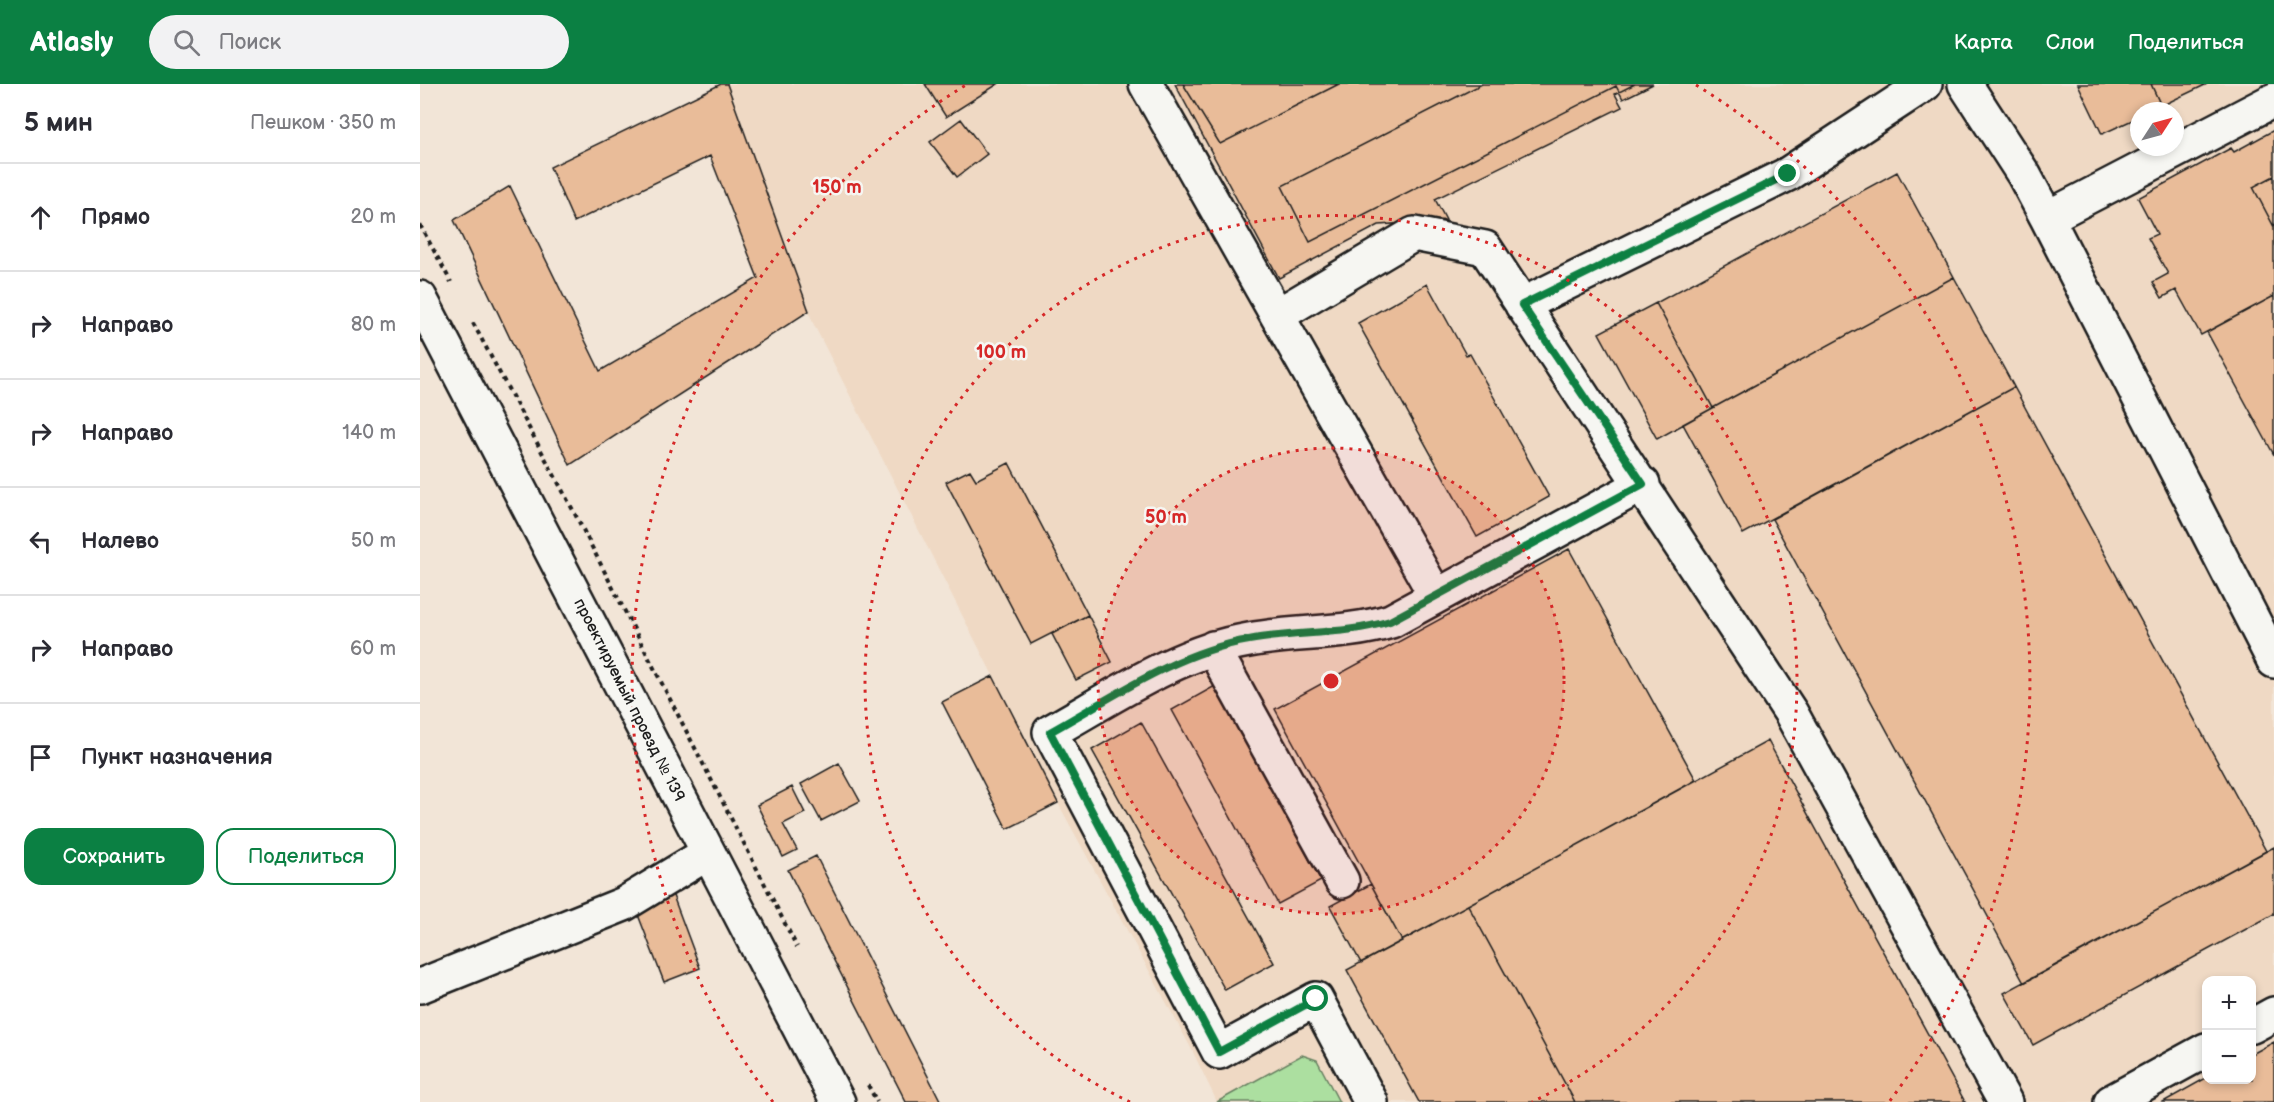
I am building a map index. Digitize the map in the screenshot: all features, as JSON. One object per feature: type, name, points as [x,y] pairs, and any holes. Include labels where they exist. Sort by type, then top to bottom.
[{"type":"street","points":[[1146,84],[1436,596]]},
{"type":"street","points":[[1522,305],[1788,174],[1925,84]]},
{"type":"street","points":[[1965,84],[2024,175],[2274,661]]},
{"type":"street","points":[[2047,218],[2274,100]]},
{"type":"street","points":[[1278,315],[1414,234],[1485,248],[1643,484],[1791,713],[2005,1102]]},
{"type":"street","name":"проектируемый проезд № 139","points":[[420,298],[838,1102]]},
{"type":"street","points":[[1371,1102],[1316,999],[1219,1052],[1050,732],[1163,670],[1213,648],[1250,639],[1365,629],[1390,621],[1643,484]]},
{"type":"street","points":[[1213,648],[1342,881]]},
{"type":"street","points":[[420,986],[624,904],[708,853]]},
{"type":"street","points":[[2256,1024],[2274,1014]]},
{"type":"street","points":[[2111,1102],[2202,1052]]},
{"type":"path","points":[[420,225],[453,286]]},
{"type":"path","points":[[470,317],[574,512],[800,953]]},
{"type":"path","points":[[866,1081],[877,1102]]},
{"type":"shaded area","points":[[727,84],[2274,84],[2274,1102],[1217,1102],[1191,1048],[1058,803],[813,323]]},
{"type":"green space","points":[[1302,1055],[1317,1060],[1339,1102],[1217,1102]]},
{"type":"building","points":[[721,84],[727,84],[809,311],[570,465],[454,220],[510,186],[600,371],[758,278],[710,156],[574,222],[550,167]]},
{"type":"building","points":[[925,84],[998,84],[946,117]]},
{"type":"building","points":[[1175,84],[1635,84],[1615,94],[1622,107],[1435,199],[1446,220],[1379,225],[1279,278]]},
{"type":"building","points":[[1183,84],[1339,84],[1220,144]]},
{"type":"building","points":[[1482,84],[1653,84],[1623,99],[1616,86],[1310,242],[1282,186]]},
{"type":"building","points":[[2078,84],[2151,84],[2159,102],[2130,102],[2130,121],[2102,134]]},
{"type":"building","points":[[2151,84],[2207,84],[2169,102],[2159,102]]},
{"type":"building","points":[[961,119],[987,154],[957,177],[930,142]]},
{"type":"building","points":[[2274,130],[2274,176],[2253,187],[2274,227],[2274,296],[2201,335],[2176,290],[2162,298],[2153,282],[2168,274],[2148,238],[2157,234],[2138,198],[2231,148],[2234,152]]},
{"type":"building","points":[[1897,172],[1954,277],[1713,408],[1656,303]]},
{"type":"building","points":[[2274,176],[2274,227],[2253,187]]},
{"type":"building","points":[[1954,277],[2014,387],[1743,534],[1683,424]]},
{"type":"building","points":[[1427,284],[1466,355],[1470,354],[1549,497],[1477,537],[1358,323]]},
{"type":"building","points":[[2274,296],[2274,455],[2207,332]]},
{"type":"building","points":[[1656,303],[1713,408],[1657,439],[1599,333]]},
{"type":"building","points":[[2014,387],[2266,851],[2024,983],[1772,519]]},
{"type":"building","points":[[1009,463],[1088,615],[1031,644],[946,482],[970,470],[976,480]]},
{"type":"building","points":[[1569,549],[1696,780],[1402,941],[1275,709]]},
{"type":"building","points":[[1088,615],[1112,662],[1076,680],[1052,634]]},
{"type":"building","points":[[993,676],[1058,803],[1007,829],[942,702]]},
{"type":"building","points":[[1215,686],[1321,881],[1278,904],[1172,710]]},
{"type":"building","points":[[1141,722],[1274,963],[1225,990],[1092,750]]},
{"type":"building","points":[[1768,741],[1965,1102],[1575,1102],[1468,905]]},
{"type":"building","points":[[839,763],[860,801],[821,821],[801,784]]},
{"type":"building","points":[[792,787],[805,813],[783,824],[797,850],[783,857],[757,805]]},
{"type":"building","points":[[2274,847],[2274,914],[2033,1045],[2004,993]]},
{"type":"building","points":[[816,856],[941,1102],[906,1102],[788,870]]},
{"type":"building","points":[[1371,884],[1402,941],[1361,963],[1330,906]]},
{"type":"building","points":[[672,893],[700,968],[664,982],[635,907]]},
{"type":"building","points":[[1468,905],[1575,1102],[1419,1102],[1347,970]]},
{"type":"building","points":[[2274,1042],[2274,1102],[2163,1102],[2202,1080],[2202,1084],[2256,1084],[2256,1052]]},
{"type":"route","points":[[1316,999],[1219,1052],[1050,732],[1163,670],[1213,648],[1250,639],[1365,629],[1390,621],[1643,484],[1522,305],[1788,174]]}]
